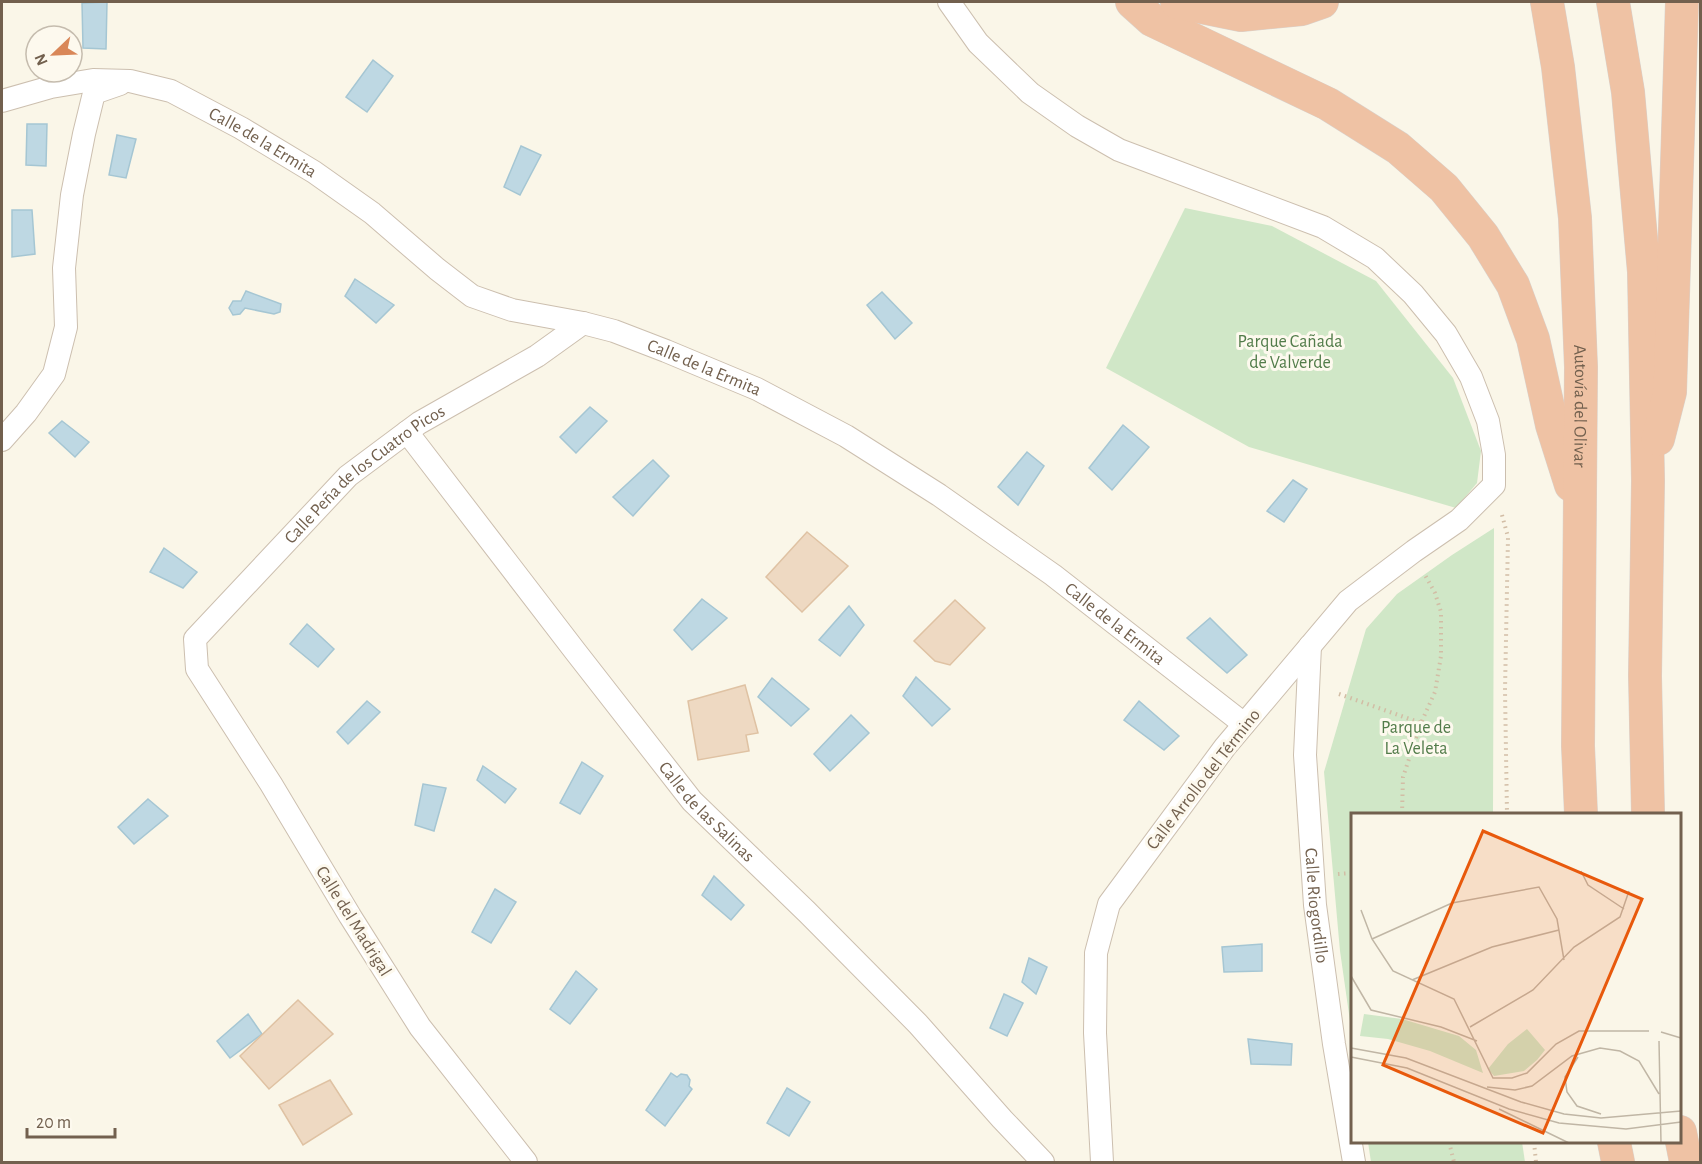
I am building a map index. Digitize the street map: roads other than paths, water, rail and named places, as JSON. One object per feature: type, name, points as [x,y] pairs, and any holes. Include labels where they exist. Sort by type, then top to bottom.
[{"type":"highway","points":[[1131,2],[1152,20],[1328,104],[1398,148],[1444,188],[1483,236],[1513,285],[1533,339],[1552,425],[1581,517]]},
{"type":"highway","points":[[1177,2],[1240,15],[1302,9],[1322,2]]},
{"type":"highway","name":"Autovía del Olivar","points":[[1547,2],[1558,67],[1575,218],[1581,368],[1578,746],[1581,813]]},
{"type":"highway","points":[[1614,2],[1628,92],[1644,272],[1648,481],[1646,676],[1648,813]]},
{"type":"highway","points":[[1648,481],[1670,392],[1682,2]]},
{"type":"highway","points":[[1681,1137],[1686,1162]]},
{"type":"highway","points":[[1614,1143],[1617,1162]]},
{"type":"street","name":"Calle Arrollo del Término","points":[[949,2],[978,43],[1030,93],[1077,126],[1119,150],[1323,227],[1375,258],[1413,294],[1446,334],[1471,377],[1488,422],[1494,454],[1494,485],[1459,520],[1348,601],[1225,747],[1109,904],[1096,953],[1095,1033],[1102,1162]]},
{"type":"street","name":"Calle de la Ermita","points":[[2,100],[51,87],[93,80],[130,81],[171,91],[241,128],[314,172],[372,213],[472,296],[512,310],[614,331],[756,389],[846,436],[939,495],[1053,575],[1244,724]]},
{"type":"street","points":[[2,440],[26,413],[54,374],[66,327],[64,268],[72,195],[94,93],[130,81]]},
{"type":"street","name":"Calle Peña de los Cuatro Picos","points":[[197,669],[195,639],[348,476],[419,423],[537,356],[583,323]]},
{"type":"street","name":"Calle de las Salinas","points":[[407,432],[692,801],[918,1024],[1043,1162]]},
{"type":"street","name":"Calle Riogordillo","points":[[1310,646],[1305,755],[1315,905],[1334,1044],[1354,1162]]},
{"type":"street","name":"Calle del Madrigal","points":[[197,669],[271,784],[420,1027],[525,1162]]},
{"type":"water","points":[[107,2],[106,49],[84,48],[82,3]]},
{"type":"water","points":[[373,60],[393,76],[367,112],[346,97]]},
{"type":"water","points":[[27,124],[47,124],[46,166],[26,165]]},
{"type":"water","points":[[117,135],[136,139],[126,178],[109,175]]},
{"type":"water","points":[[521,146],[541,155],[520,195],[504,187]]},
{"type":"water","points":[[12,210],[32,210],[35,254],[12,257]]},
{"type":"water","points":[[355,279],[394,305],[376,323],[345,296]]},
{"type":"water","points":[[246,291],[281,304],[280,312],[274,314],[245,308],[240,314],[233,315],[229,308],[233,301],[241,301]]},
{"type":"water","points":[[882,292],[912,323],[895,339],[867,305]]},
{"type":"water","points":[[590,407],[607,421],[576,453],[560,437]]},
{"type":"water","points":[[62,421],[89,442],[75,457],[49,433]]},
{"type":"water","points":[[1123,425],[1149,447],[1112,490],[1089,468]]},
{"type":"water","points":[[1027,452],[1044,466],[1018,505],[998,487]]},
{"type":"water","points":[[653,460],[669,476],[633,516],[613,497]]},
{"type":"water","points":[[1293,480],[1307,489],[1284,522],[1267,511]]},
{"type":"water","points":[[164,548],[197,572],[183,588],[150,572]]},
{"type":"water","points":[[702,599],[727,618],[692,650],[674,630]]},
{"type":"water","points":[[849,606],[864,625],[840,656],[819,640]]},
{"type":"water","points":[[1210,618],[1247,655],[1227,673],[1187,638]]},
{"type":"water","points":[[307,624],[334,649],[318,667],[290,644]]},
{"type":"water","points":[[916,677],[950,709],[932,726],[903,696]]},
{"type":"water","points":[[772,678],[809,709],[791,726],[758,697]]},
{"type":"water","points":[[367,701],[380,712],[348,744],[337,732]]},
{"type":"water","points":[[1139,701],[1179,736],[1164,750],[1124,720]]},
{"type":"water","points":[[851,715],[869,733],[830,771],[814,754]]},
{"type":"water","points":[[582,762],[603,776],[580,814],[560,803]]},
{"type":"water","points":[[483,766],[516,789],[505,803],[477,780]]},
{"type":"water","points":[[423,784],[446,788],[434,831],[415,825]]},
{"type":"water","points":[[148,799],[168,816],[134,844],[118,827]]},
{"type":"water","points":[[714,876],[744,905],[731,920],[702,895]]},
{"type":"water","points":[[495,889],[516,902],[491,943],[472,932]]},
{"type":"water","points":[[1262,944],[1262,971],[1224,972],[1222,947]]},
{"type":"water","points":[[1029,958],[1047,967],[1036,994],[1022,982]]},
{"type":"water","points":[[576,971],[597,989],[570,1024],[550,1009]]},
{"type":"water","points":[[1004,994],[1023,1003],[1007,1036],[990,1028]]},
{"type":"water","points":[[248,1014],[262,1034],[230,1058],[217,1041]]},
{"type":"water","points":[[1248,1039],[1292,1044],[1291,1065],[1251,1064]]},
{"type":"water","points":[[671,1073],[677,1077],[681,1074],[687,1075],[690,1080],[689,1086],[692,1089],[665,1126],[646,1110]]},
{"type":"water","points":[[787,1088],[810,1102],[789,1136],[767,1123]]},
{"type":"park label","name":"Parque Cañada de Valverde","points":[[1290,351]]},
{"type":"park label","name":"Parque de La Veleta","points":[[1416,737]]}]
